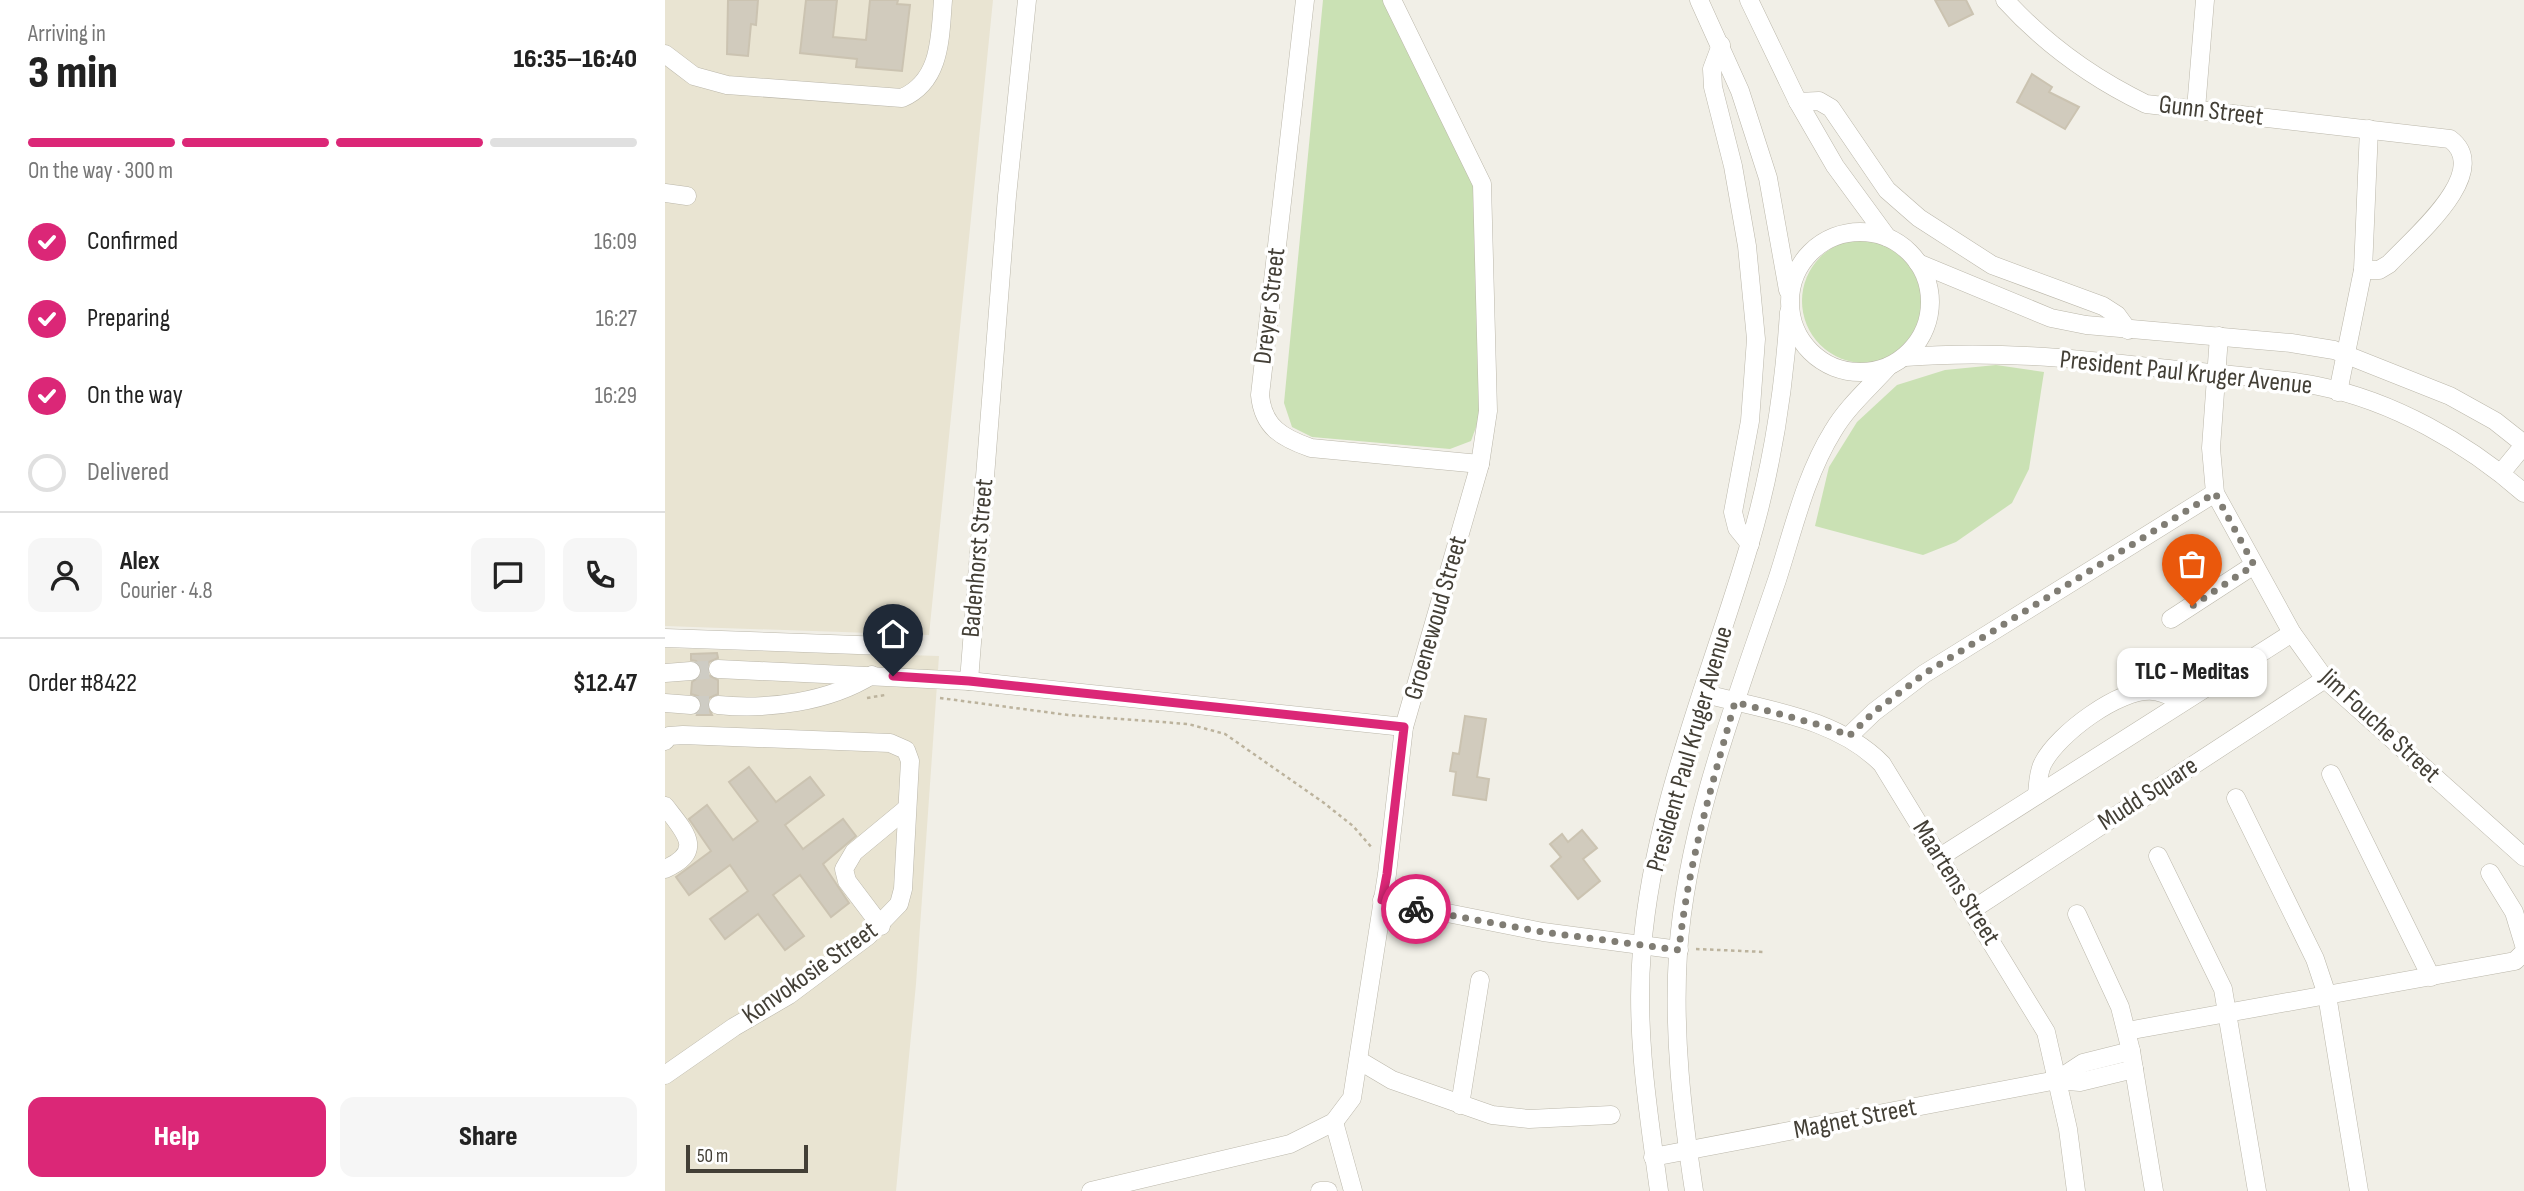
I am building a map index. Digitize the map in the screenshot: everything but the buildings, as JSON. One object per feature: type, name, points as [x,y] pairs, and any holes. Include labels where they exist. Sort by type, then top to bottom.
[{"type":"street","points":[[665,54],[694,76],[727,85],[902,98],[922,87],[931,75],[940,37],[943,0]]},
{"type":"street","name":"Badenhorst Street","points":[[969,681],[1007,196],[1027,0]]},
{"type":"street","name":"Dreyer Street","points":[[1305,0],[1261,382],[1261,412],[1270,427],[1288,440],[1311,448],[1480,464]]},
{"type":"street","name":"Groenewoud Street","points":[[1334,1122],[1352,1098],[1360,1061],[1404,727],[1480,464],[1488,411],[1482,184],[1392,0]]},
{"type":"street","name":"President Paul Kruger Avenue","points":[[1659,1191],[1640,1059],[1642,947],[1665,821],[1702,693],[1750,544],[1779,425],[1789,304],[1768,178],[1740,90],[1699,0]]},
{"type":"street","points":[[1749,0],[1798,102],[1835,166],[1887,237]]},
{"type":"street","name":"Gunn Street","points":[[2005,0],[2026,23],[2100,82],[2146,104],[2444,136],[2456,143],[2464,164],[2462,178],[2447,201],[2389,264],[2379,270],[2363,270]]},
{"type":"street","points":[[2196,109],[2205,0]]},
{"type":"street","points":[[1721,45],[1712,69],[1713,87],[1733,166],[1748,246],[1756,339],[1750,421],[1733,512],[1737,528],[1750,544]]},
{"type":"street","points":[[1798,102],[1819,102],[1831,108],[1887,190],[1953,242],[2002,269],[2103,306],[2117,314],[2127,330]]},
{"type":"street","points":[[2338,392],[2363,270],[2369,129]]},
{"type":"street","points":[[665,193],[687,196]]},
{"type":"street","points":[[1866,231],[1887,237],[1910,252],[1918,263],[1930,294],[1929,317],[1920,339],[1905,356],[1888,367],[1863,373],[1837,369],[1814,357],[1798,337],[1789,304],[1800,265],[1823,241],[1843,233],[1866,231]]},
{"type":"street","name":"President Paul Kruger Avenue","points":[[1918,263],[2051,318],[2127,330],[2291,343],[2346,354],[2450,396],[2495,421],[2524,445]]},
{"type":"street","name":"Jim Fouche Street","points":[[2219,336],[2211,448],[2215,493],[2292,633],[2325,679],[2524,857]]},
{"type":"street","name":"President Paul Kruger Avenue","points":[[1905,356],[1993,352],[2287,380],[2338,392],[2396,412],[2465,447],[2524,493]]},
{"type":"street","name":"President Paul Kruger Avenue","points":[[1694,1191],[1676,1028],[1679,950],[1685,892],[1695,844],[1735,702],[1818,459],[1852,404],[1888,367]]},
{"type":"street","name":"Dreyer Street","points":[[1447,460],[1484,444]]},
{"type":"street","points":[[2501,473],[2524,445]]},
{"type":"street","points":[[1849,736],[1874,712],[1924,674],[2215,493]]},
{"type":"street","points":[[2171,619],[2254,565]]},
{"type":"street","points":[[1940,856],[2292,633]]},
{"type":"street","points":[[665,638],[885,646]]},
{"type":"street","points":[[718,669],[969,681],[1404,727]]},
{"type":"street","points":[[665,673],[691,671]]},
{"type":"street","points":[[718,705],[763,706],[819,697],[856,685],[872,675]]},
{"type":"street","name":"Mudd Square","points":[[1972,910],[2325,679]]},
{"type":"street","points":[[2037,795],[2041,766],[2053,746],[2117,699],[2136,692],[2155,691],[2184,701]]},
{"type":"street","name":"Maartens Street","points":[[1702,693],[1831,728],[1849,736],[1882,764],[2036,1011],[2051,1048],[2076,1191]]},
{"type":"street","points":[[665,703],[691,705]]},
{"type":"street","name":"Konvokosie Street","points":[[665,741],[669,736],[683,735],[900,745],[909,754],[910,761],[903,889],[899,904],[881,926],[789,995],[734,1027],[665,1075]]},
{"type":"street","points":[[2331,774],[2431,977]]},
{"type":"street","points":[[2236,798],[2315,959],[2326,995],[2359,1191]]},
{"type":"street","points":[[665,806],[689,838],[689,846],[678,862],[665,869]]},
{"type":"street","points":[[881,926],[846,881],[843,869],[854,852],[906,808]]},
{"type":"street","points":[[2158,856],[2223,989],[2257,1191]]},
{"type":"street","points":[[2490,873],[2514,912],[2524,945]]},
{"type":"street","points":[[1382,900],[1543,932],[1679,950]]},
{"type":"street","points":[[2077,914],[2120,1007],[2127,1031],[2154,1191]]},
{"type":"street","points":[[2127,1031],[2515,961],[2524,952]]},
{"type":"street","points":[[1460,1105],[1480,980]]},
{"type":"street","name":"Magnet Street","points":[[1653,1157],[2057,1080],[2080,1082],[2133,1060]]},
{"type":"street","points":[[1360,1061],[1392,1080],[1492,1115],[1529,1119],[1611,1115]]},
{"type":"street","points":[[1091,1191],[1290,1144],[1334,1122],[1353,1191]]},
{"type":"street","points":[[1320,1191],[1328,1191]]},
{"type":"path","points":[[861,699],[885,695]]},
{"type":"path","points":[[935,697],[1091,717],[1188,724],[1225,734],[1353,826],[1387,865]]},
{"type":"path","points":[[1679,950],[1728,948],[1765,952]]},
{"type":"shaded area","points":[[665,0],[993,0],[929,635],[665,626]]},
{"type":"shaded area","points":[[665,648],[939,656],[916,984],[896,1191],[665,1191]]},
{"type":"green space","points":[[1323,0],[1385,0],[1478,190],[1480,416],[1471,441],[1450,449],[1312,437],[1292,427],[1284,403]]},
{"type":"green space","points":[[1864,239],[1888,243],[1908,257],[1922,277],[1926,301],[1922,325],[1908,345],[1888,359],[1864,363],[1840,359],[1820,345],[1806,325],[1802,301],[1806,277],[1820,257],[1840,243]]},
{"type":"green space","points":[[1996,365],[2044,372],[2029,469],[2012,503],[1956,542],[1923,555],[1815,526],[1829,467],[1857,422],[1897,385],[1945,370]]},
{"type":"tunnel","points":[[691,671],[718,669]]},
{"type":"tunnel","points":[[691,705],[718,705]]},
{"type":"way so far","points":[[1416,909],[1543,932],[1679,950],[1685,892],[1695,844],[1735,702],[1831,728],[1849,736],[1893,696],[1924,674],[2215,493],[2254,565],[2192,606]]},
{"type":"place","name":"TLC - Meditas","points":[[2192,606]]},
{"type":"route","points":[[893,676],[969,681],[1404,727],[1382,900],[1416,909]]}]
